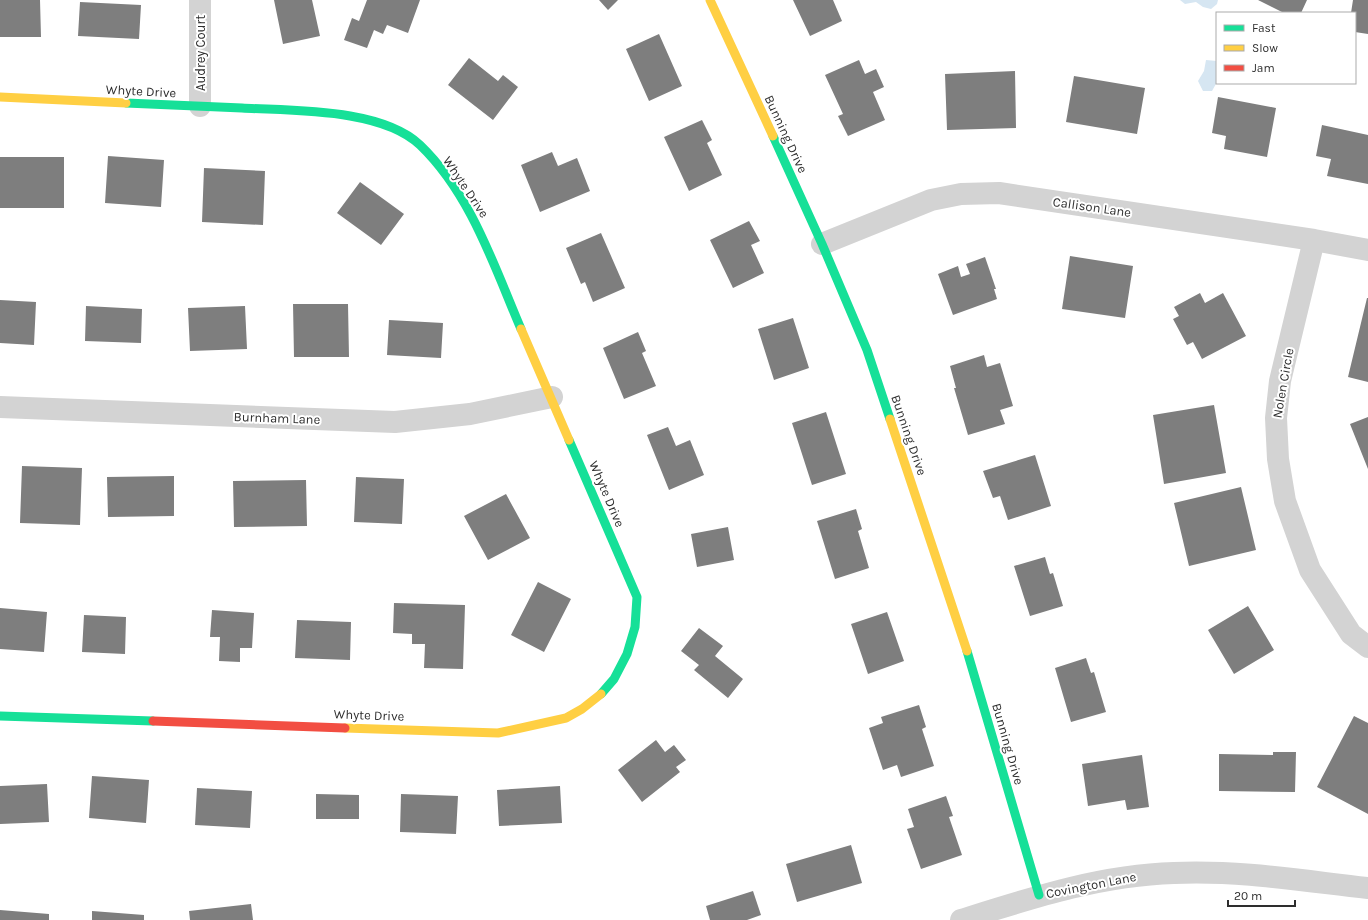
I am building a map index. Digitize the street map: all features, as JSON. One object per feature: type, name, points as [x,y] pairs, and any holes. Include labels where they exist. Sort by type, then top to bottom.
[{"type":"street","name":"Audrey Court","points":[[200,0],[200,106]]},
{"type":"street","name":"Bunning Drive","points":[[710,0],[822,244],[867,350],[960,627],[1039,895]]},
{"type":"street","name":"Whyte Drive","points":[[0,97],[322,112],[366,119],[398,130],[419,144],[443,172],[474,219],[637,597],[637,618],[633,640],[622,666],[607,689],[581,711],[562,720],[498,733],[0,716]]},
{"type":"street","name":"Callison Lane","points":[[822,244],[931,200],[961,194],[999,193],[1314,240],[1368,250]]},
{"type":"street","name":"Nolen Circle","points":[[1314,240],[1280,381],[1276,418],[1278,459],[1285,501],[1310,570],[1351,634],[1368,647]]},
{"type":"street","name":"Burnham Lane","points":[[0,407],[395,422],[470,414],[552,397]]},
{"type":"street","name":"Covington Lane","points":[[961,920],[1039,895],[1117,878],[1175,872],[1237,874],[1368,888]]},
{"type":"water","points":[[1180,0],[1218,0],[1217,4],[1211,9],[1203,7],[1196,2],[1185,4]]},
{"type":"water","points":[[1206,60],[1216,61],[1216,84],[1212,91],[1203,91],[1198,81],[1204,71]]},
{"type":"building","points":[[0,0],[40,0],[41,37],[0,37]]},
{"type":"building","points":[[274,0],[312,0],[320,36],[283,44]]},
{"type":"building","points":[[367,0],[420,0],[408,33],[387,25],[383,34],[374,30],[367,48],[344,40],[352,18],[359,21]]},
{"type":"building","points":[[599,0],[618,0],[608,10]]},
{"type":"building","points":[[793,0],[833,0],[842,21],[810,36]]},
{"type":"building","points":[[1258,0],[1307,0],[1301,12],[1282,12]]},
{"type":"building","points":[[1353,0],[1368,0],[1368,34],[1356,32],[1356,12],[1351,12]]},
{"type":"building","points":[[80,2],[141,5],[139,39],[78,36]]},
{"type":"building","points":[[659,34],[682,86],[649,101],[626,49]]},
{"type":"building","points":[[469,58],[498,81],[503,75],[518,87],[493,120],[448,85]]},
{"type":"building","points":[[859,60],[865,74],[876,69],[884,87],[873,92],[885,120],[848,136],[838,116],[843,114],[825,75]]},
{"type":"building","points":[[1015,71],[1016,128],[947,130],[945,74]]},
{"type":"building","points":[[1074,76],[1145,88],[1137,134],[1066,122]]},
{"type":"building","points":[[1218,97],[1276,108],[1267,157],[1224,149],[1226,136],[1212,133]]},
{"type":"building","points":[[702,120],[712,140],[707,143],[722,175],[689,191],[664,137]]},
{"type":"building","points":[[1322,125],[1368,135],[1368,184],[1327,176],[1331,159],[1316,156]]},
{"type":"building","points":[[552,152],[558,166],[577,158],[590,191],[540,212],[521,165]]},
{"type":"building","points":[[108,156],[164,160],[161,207],[105,203]]},
{"type":"building","points":[[0,157],[64,157],[64,208],[0,208]]},
{"type":"building","points":[[204,168],[265,171],[263,225],[202,222]]},
{"type":"building","points":[[360,182],[404,214],[381,245],[337,213]]},
{"type":"building","points":[[749,221],[760,241],[751,245],[764,273],[733,288],[710,240]]},
{"type":"building","points":[[601,233],[625,288],[593,302],[585,282],[581,284],[566,248]]},
{"type":"building","points":[[1070,256],[1133,266],[1125,318],[1062,309]]},
{"type":"building","points":[[985,257],[996,289],[994,289],[997,299],[953,315],[938,274],[958,266],[961,277],[970,274],[966,264]]},
{"type":"building","points":[[1200,293],[1205,303],[1223,293],[1246,336],[1202,359],[1193,342],[1187,345],[1173,319],[1179,316],[1174,307]]},
{"type":"building","points":[[1368,298],[1368,382],[1348,377]]},
{"type":"building","points":[[0,300],[36,302],[34,345],[0,343]]},
{"type":"building","points":[[293,304],[348,304],[349,357],[294,357]]},
{"type":"building","points":[[86,306],[142,309],[141,343],[85,341]]},
{"type":"building","points":[[245,306],[247,349],[190,351],[188,308]]},
{"type":"building","points":[[793,318],[809,368],[774,380],[758,329]]},
{"type":"building","points":[[389,320],[443,323],[441,358],[387,355]]},
{"type":"building","points":[[638,332],[646,351],[642,353],[656,386],[624,399],[603,348]]},
{"type":"building","points":[[984,355],[987,367],[1000,363],[1013,406],[1000,410],[1005,424],[968,435],[954,388],[956,388],[950,366]]},
{"type":"building","points":[[1214,405],[1226,473],[1164,484],[1153,415]]},
{"type":"building","points":[[826,412],[846,474],[812,485],[792,423]]},
{"type":"building","points":[[1368,417],[1368,469],[1350,424]]},
{"type":"building","points":[[668,427],[676,446],[690,440],[704,475],[669,490],[647,435]]},
{"type":"building","points":[[1035,455],[1051,506],[1008,520],[1000,496],[993,498],[983,471]]},
{"type":"building","points":[[22,466],[82,468],[80,525],[20,523]]},
{"type":"building","points":[[174,476],[174,516],[108,517],[107,477]]},
{"type":"building","points":[[356,477],[404,479],[402,524],[354,522]]},
{"type":"building","points":[[306,480],[307,526],[234,527],[233,481]]},
{"type":"building","points":[[1241,487],[1256,550],[1189,566],[1174,503]]},
{"type":"building","points":[[506,494],[530,538],[488,560],[464,516]]},
{"type":"building","points":[[856,509],[862,529],[858,531],[869,568],[835,579],[817,521]]},
{"type":"building","points":[[728,527],[734,560],[697,567],[691,534]]},
{"type":"building","points":[[1045,557],[1050,574],[1053,573],[1063,606],[1030,616],[1014,566]]},
{"type":"building","points":[[538,582],[571,599],[544,652],[511,635]]},
{"type":"building","points":[[394,603],[465,605],[463,669],[424,668],[425,644],[412,644],[412,634],[393,633]]},
{"type":"building","points":[[1248,606],[1274,650],[1234,674],[1208,630]]},
{"type":"building","points":[[0,608],[47,612],[44,652],[0,649]]},
{"type":"building","points":[[212,610],[254,613],[252,648],[240,648],[240,662],[219,661],[220,637],[210,637]]},
{"type":"building","points":[[887,612],[904,661],[868,674],[851,624]]},
{"type":"building","points":[[84,615],[126,617],[125,654],[82,652]]},
{"type":"building","points":[[297,620],[351,622],[350,660],[295,658]]},
{"type":"building","points":[[699,628],[723,646],[715,656],[743,679],[728,698],[694,670],[699,665],[681,651]]},
{"type":"building","points":[[1086,658],[1091,673],[1094,672],[1106,712],[1071,722],[1055,668]]},
{"type":"building","points":[[919,705],[926,727],[922,729],[934,766],[901,777],[897,765],[883,770],[869,728],[883,723],[881,717]]},
{"type":"building","points":[[1354,716],[1368,723],[1368,814],[1317,787]]},
{"type":"building","points":[[656,740],[665,752],[674,745],[686,760],[676,767],[680,772],[642,802],[618,770]]},
{"type":"building","points":[[1273,752],[1296,752],[1295,792],[1219,791],[1219,754],[1273,755]]},
{"type":"building","points":[[1142,755],[1149,807],[1127,810],[1125,800],[1088,806],[1082,764]]},
{"type":"building","points":[[92,776],[149,780],[146,823],[89,818]]},
{"type":"building","points":[[47,784],[49,822],[0,824],[0,786]]},
{"type":"building","points":[[560,786],[562,823],[499,826],[497,790]]},
{"type":"building","points":[[197,788],[252,791],[250,828],[195,825]]},
{"type":"building","points":[[316,794],[359,795],[359,819],[316,819]]},
{"type":"building","points":[[401,794],[458,796],[456,834],[400,832]]},
{"type":"building","points":[[946,796],[953,816],[949,817],[962,855],[921,869],[907,829],[914,827],[908,809]]},
{"type":"building","points":[[851,845],[862,883],[797,902],[786,864]]},
{"type":"building","points":[[753,891],[761,915],[747,920],[710,920],[706,906]]},
{"type":"building","points":[[251,904],[253,920],[190,920],[189,911]]},
{"type":"building","points":[[0,910],[49,914],[49,920],[0,920]]},
{"type":"building","points":[[92,911],[144,915],[144,920],[92,920]]},
{"type":"traffic: fast","points":[[126,103],[310,111],[360,118],[383,124],[403,133],[420,145],[438,164],[454,186],[480,232],[521,329]]},
{"type":"traffic: fast","points":[[773,136],[822,244],[867,350],[890,419]]},
{"type":"traffic: fast","points":[[569,440],[637,597],[635,627],[627,654],[614,679],[601,694]]},
{"type":"traffic: fast","points":[[967,651],[1039,895]]},
{"type":"traffic: fast","points":[[0,716],[153,721]]},
{"type":"traffic: slow","points":[[710,0],[773,136]]},
{"type":"traffic: slow","points":[[0,97],[126,103]]},
{"type":"traffic: slow","points":[[521,329],[569,440]]},
{"type":"traffic: slow","points":[[890,419],[967,651]]},
{"type":"traffic: slow","points":[[345,728],[498,733],[566,718],[582,709],[601,694]]},
{"type":"traffic: jam","points":[[153,721],[345,728]]}]
